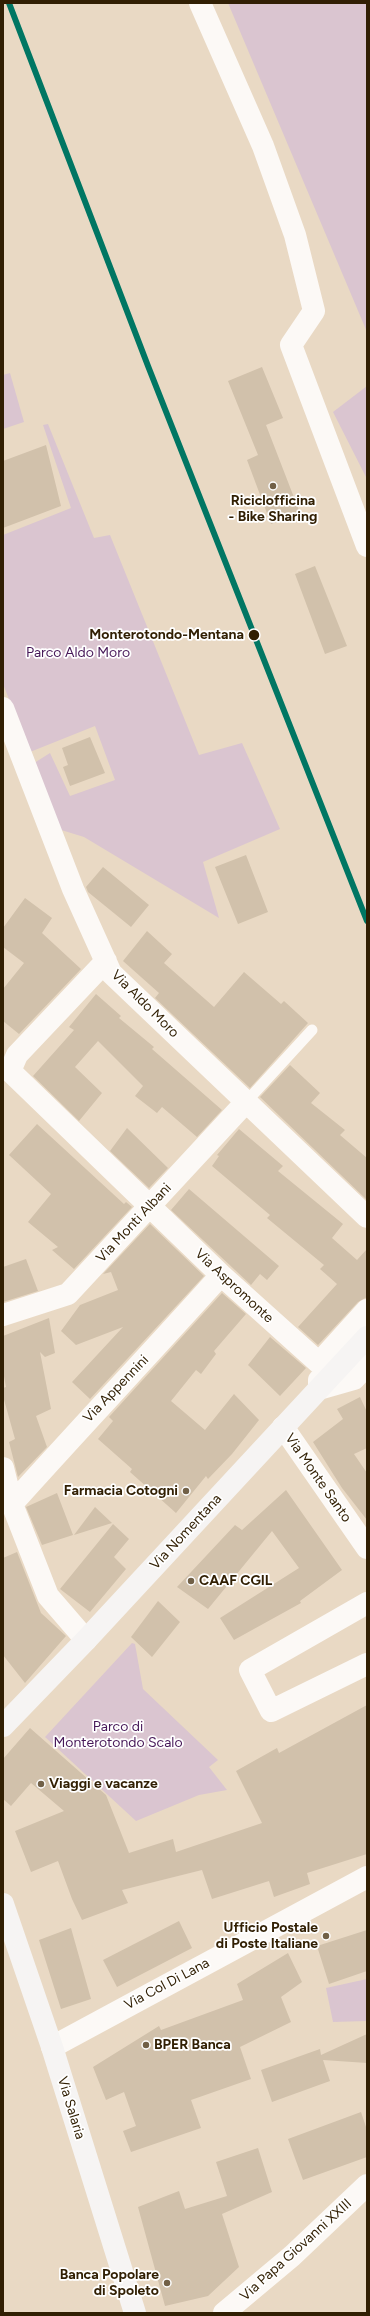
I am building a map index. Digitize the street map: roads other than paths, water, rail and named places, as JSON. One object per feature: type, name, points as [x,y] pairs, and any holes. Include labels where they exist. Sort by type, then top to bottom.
[{"type":"main road","name":"Via Nomentana","points":[[3,1726],[86,1640],[367,1337]]},
{"type":"main road","name":"Via Salaria","points":[[3,1904],[52,2047],[135,2313]]},
{"type":"street","points":[[200,3],[263,146],[295,235],[314,311],[291,345],[367,546]]},
{"type":"street","name":"Via Aldo Moro","points":[[3,708],[73,889],[111,973],[367,1217]]},
{"type":"street","name":"Via Aspromonte","points":[[106,961],[17,1055],[10,1071],[221,1276],[319,1363]]},
{"type":"street","name":"Via Monti Albani","points":[[3,1315],[68,1294],[246,1102]]},
{"type":"street","name":"Via Appennini","points":[[12,1504],[87,1419],[153,1351],[221,1276]]},
{"type":"street","points":[[367,1310],[319,1363],[319,1389],[354,1379],[367,1365]]},
{"type":"street","name":"Via Monte Santo","points":[[283,1428],[367,1548]]},
{"type":"street","points":[[3,1468],[12,1504],[48,1596],[86,1640]]},
{"type":"street","points":[[367,1603],[250,1670],[271,1711],[367,1664]]},
{"type":"street","name":"Via Col Di Lana","points":[[52,2047],[367,1877]]},
{"type":"street","name":"Via Papa Giovanni XXIII","points":[[224,2313],[292,2256],[367,2185]]},
{"type":"lane","points":[[246,1102],[312,1030]]},
{"type":"place","name":"Riciclofficina - Bike Sharing","points":[[273,486]]},
{"type":"place","name":"Monterotondo-Mentana","points":[[254,635]]},
{"type":"place","name":"Farmacia Cotogni","points":[[186,1491]]},
{"type":"place","name":"CAAF CGIL","points":[[191,1581]]},
{"type":"place","name":"Viaggi e vacanze","points":[[41,1784]]},
{"type":"place","name":"Ufficio Postale di Poste Italiane","points":[[326,1936]]},
{"type":"place","name":"BPER Banca","points":[[146,2045]]},
{"type":"place","name":"Banca Popolare di Spoleto","points":[[167,2283]]},
{"type":"park label","name":"Parco Aldo Moro","points":[[78,653]]},
{"type":"park label","name":"Parco di Monterotondo Scalo","points":[[118,1736]]}]
